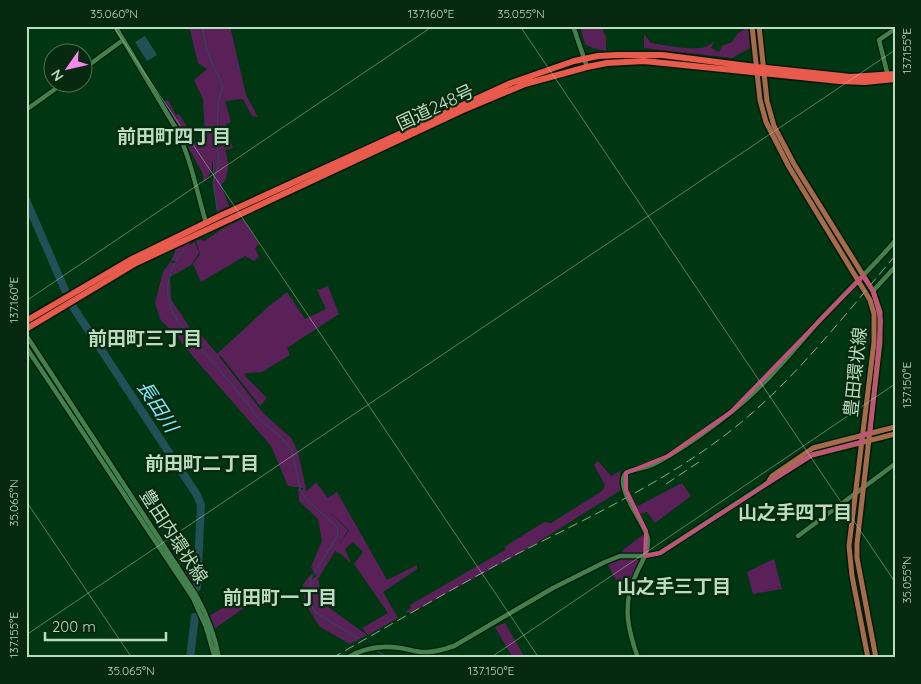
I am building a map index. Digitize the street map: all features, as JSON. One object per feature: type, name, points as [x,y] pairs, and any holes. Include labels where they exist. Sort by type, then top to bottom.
[{"type":"highway","name":"国道248号","points":[[26,329],[122,271],[207,226],[511,83],[545,70],[584,59],[618,54],[673,55],[760,71]]},
{"type":"highway","name":"国道248号","points":[[26,321],[130,260],[525,84],[607,63],[653,61],[760,71],[851,77],[892,77]]},
{"type":"main road","name":"豊田環状線","points":[[752,26],[770,112],[781,142],[861,279],[870,300],[875,325],[849,546],[849,559],[868,658]]},
{"type":"main road","name":"豊田環状線","points":[[759,26],[760,71]]},
{"type":"main road","name":"豊田環状線","points":[[861,279],[873,292],[881,321],[856,558],[876,658]]},
{"type":"main road","points":[[768,482],[772,476],[813,448],[895,427]]},
{"type":"main road","points":[[768,482],[812,455],[895,434]]},
{"type":"street","points":[[115,26],[177,130],[191,164],[207,226]]},
{"type":"street","points":[[573,26],[587,67]]},
{"type":"street","points":[[892,77],[879,40],[895,29]]},
{"type":"street","points":[[92,63],[123,40]]},
{"type":"street","points":[[26,110],[51,92]]},
{"type":"street","points":[[638,658],[630,634],[627,607],[629,591],[648,548],[646,530],[632,507],[623,482],[626,473],[630,470],[643,470],[668,456],[732,412],[772,373],[837,302],[893,248],[895,241]]},
{"type":"street","points":[[873,292],[895,267]]},
{"type":"street","name":"豊田内環状線","points":[[26,335],[196,595],[212,629],[219,658]]},
{"type":"street","name":"豊田内環状線","points":[[26,347],[193,598],[206,626],[215,658]]},
{"type":"street","points":[[798,536],[895,464]]},
{"type":"street","points":[[347,658],[359,651],[379,646],[425,652],[439,651],[454,646],[553,588],[620,556],[645,556],[660,553],[768,482]]},
{"type":"highlighted area","points":[[863,276],[873,291],[881,321],[870,433],[862,435],[861,442],[812,455],[660,553],[645,556],[646,531],[626,490],[626,473],[668,456],[731,412]]},
{"type":"shaded area","points":[[189,26],[230,26],[246,95],[258,117],[252,116],[243,99],[225,101],[231,122],[226,124],[233,148],[225,150],[228,169],[226,178],[221,185],[229,206],[217,212],[213,183],[213,159],[211,172],[204,182],[202,172],[163,102],[168,100],[176,115],[179,114],[195,139],[192,141],[194,143],[205,136],[203,99],[194,80],[207,69],[198,63]]},
{"type":"shaded area","points":[[580,26],[601,26],[606,37],[606,51],[585,44]]},
{"type":"shaded area","points":[[744,26],[748,26],[750,48],[732,58],[644,48],[644,34],[651,43],[683,48],[702,48],[714,41],[711,48],[719,52],[722,46],[732,42],[738,33],[744,30]]},
{"type":"shaded area","points":[[243,219],[259,244],[255,248],[259,257],[254,261],[245,256],[201,282],[193,264],[200,254],[196,241],[201,239],[204,241],[225,227]]},
{"type":"shaded area","points":[[192,238],[189,245],[195,242],[199,253],[191,265],[170,277],[171,299],[189,329],[195,327],[217,354],[287,292],[305,319],[326,309],[317,290],[328,286],[339,314],[287,348],[290,355],[262,372],[244,375],[267,398],[260,406],[222,357],[218,355],[264,414],[291,438],[298,452],[305,490],[307,491],[316,482],[328,498],[337,492],[387,580],[417,565],[417,569],[383,592],[398,618],[368,635],[362,628],[388,613],[354,564],[363,552],[353,542],[345,549],[351,563],[335,551],[318,579],[324,604],[367,635],[350,644],[320,627],[305,603],[303,584],[312,573],[312,579],[316,576],[311,567],[322,541],[318,519],[299,501],[298,488],[303,490],[303,488],[288,486],[271,446],[183,345],[177,335],[161,321],[155,303],[163,272],[170,262],[175,263],[176,261],[171,261],[176,249]],"holes":[[[323,506],[349,530],[337,548],[348,530]]]},
{"type":"shaded area","points":[[598,461],[611,476],[620,471],[621,490],[522,552],[411,613],[405,612],[411,608],[410,605],[505,550],[506,546],[544,522],[551,523],[602,491],[605,485],[594,465]]},
{"type":"shaded area","points":[[682,483],[691,496],[655,523],[647,512],[640,514],[636,507]]},
{"type":"shaded area","points":[[645,533],[646,547],[629,589],[618,582],[607,563],[620,557],[623,550]]},
{"type":"shaded area","points":[[200,550],[198,591],[184,573],[194,566],[196,552]]},
{"type":"shaded area","points":[[774,559],[782,589],[753,594],[747,572]]},
{"type":"shaded area","points":[[247,594],[253,602],[214,629],[209,616]]},
{"type":"shaded area","points":[[505,623],[525,658],[513,658],[495,627]]},
{"type":"water","points":[[145,36],[157,55],[147,61],[135,42]]},
{"type":"waterway","points":[[202,26],[207,52],[223,86],[218,101],[217,141],[219,162],[213,183],[217,209]]},
{"type":"waterway","name":"長田川","points":[[26,200],[65,290]]},
{"type":"waterway","points":[[184,248],[173,266],[168,283],[169,301],[172,310],[177,320],[257,417],[280,436],[291,449],[301,491],[306,499],[337,527],[338,535],[310,580],[312,606],[316,613],[360,639]]},
{"type":"waterway","name":"長田川","points":[[73,307],[197,495],[201,505],[197,587]]},
{"type":"waterway","name":"長田川","points":[[190,658],[195,617]]},
{"type":"waterway","points":[[377,651],[388,658]]},
{"type":"railway","points":[[332,658],[517,554],[663,477],[718,440],[744,420],[785,382],[823,341],[895,256]]},
{"type":"railway","points":[[666,484],[699,462]]},
{"type":"district","name":"前田町四丁目","points":[[174,136]]},
{"type":"district","name":"前田町三丁目","points":[[145,338]]},
{"type":"district","name":"前田町二丁目","points":[[202,463]]},
{"type":"district","name":"山之手四丁目","points":[[795,512]]},
{"type":"district","name":"山之手三丁目","points":[[674,586]]},
{"type":"district","name":"前田町一丁目","points":[[280,597]]}]
